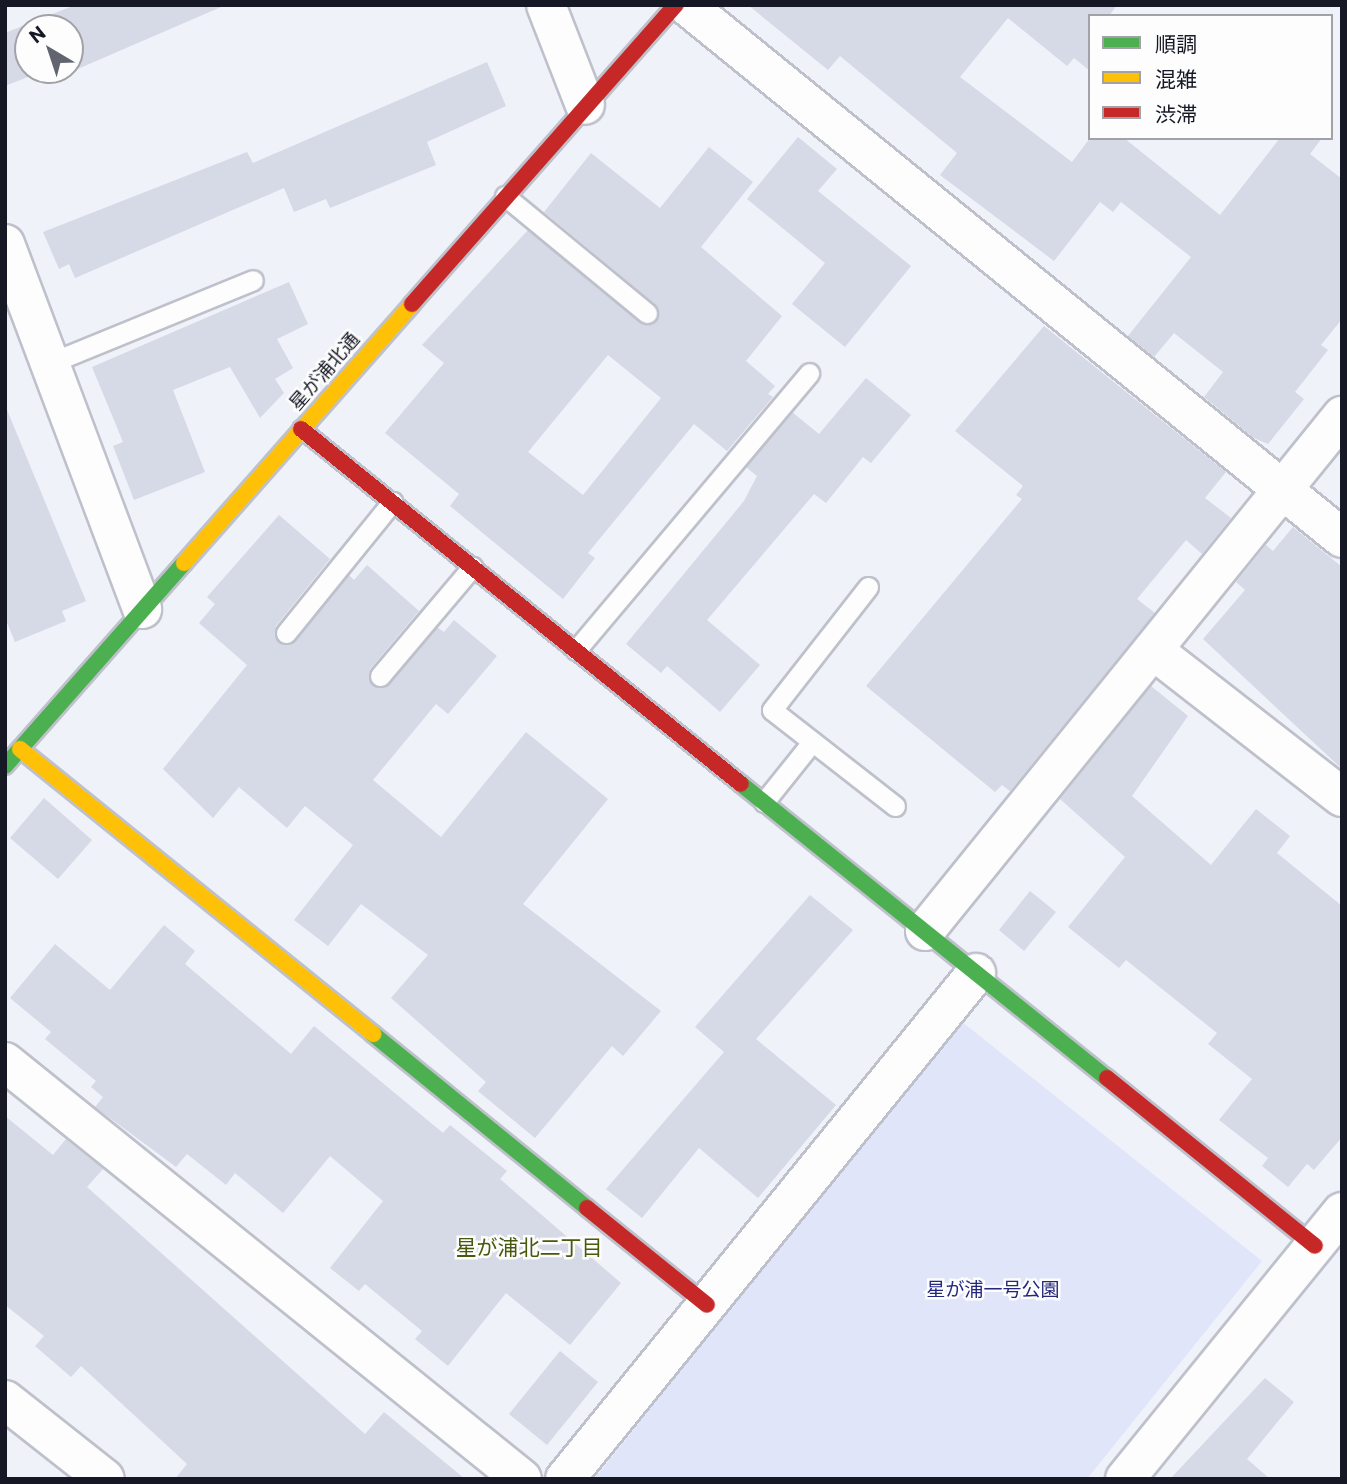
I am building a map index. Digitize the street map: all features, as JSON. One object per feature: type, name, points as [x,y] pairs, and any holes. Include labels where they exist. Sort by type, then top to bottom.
[{"type":"street","points":[[546,5],[585,105]]},
{"type":"street","name":"星が浦北通","points":[[5,766],[505,195],[676,5]]},
{"type":"street","points":[[686,5],[1342,538]]},
{"type":"street","points":[[5,244],[142,609]]},
{"type":"street","points":[[925,931],[1342,416]]},
{"type":"street","points":[[301,429],[1315,1246]]},
{"type":"street","points":[[1153,650],[1342,797]]},
{"type":"street","points":[[20,749],[707,1305]]},
{"type":"street","points":[[565,1479],[976,973]]},
{"type":"street","points":[[5,1062],[522,1479]]},
{"type":"street","points":[[1125,1479],[1342,1212]]},
{"type":"street","points":[[5,1399],[105,1479]]},
{"type":"lane","points":[[505,195],[648,313]]},
{"type":"lane","points":[[50,363],[253,280]]},
{"type":"lane","points":[[576,650],[809,373]]},
{"type":"lane","points":[[286,633],[392,502]]},
{"type":"lane","points":[[380,676],[472,566]]},
{"type":"lane","points":[[868,587],[772,710],[895,806]]},
{"type":"lane","points":[[764,802],[812,742]]},
{"type":"green space","name":"星が浦一号公園","points":[[961,1021],[1262,1261],[1087,1479],[594,1479]]},
{"type":"building","points":[[75,5],[221,7],[84,66],[84,14],[52,14]]},
{"type":"building","points":[[748,5],[1117,5],[1110,14],[1088,14],[1088,69],[1074,58],[1067,66],[1008,18],[960,77],[1072,162],[1088,140],[1126,140],[1220,215],[1278,140],[1320,140],[1310,154],[1342,179],[1342,319],[1321,345],[1328,350],[1295,392],[1304,399],[1268,444],[1254,438],[1204,397],[1223,372],[1174,333],[1154,357],[1128,336],[1191,257],[1121,202],[1113,212],[1100,202],[1054,261],[940,175],[957,153],[840,56],[828,70]]},
{"type":"building","points":[[14,29],[14,82],[5,86],[5,33]]},
{"type":"building","points":[[487,62],[506,106],[427,142],[436,165],[330,208],[326,199],[294,212],[284,188],[75,278],[69,264],[59,269],[43,232],[247,152],[253,163]]},
{"type":"building","points":[[798,137],[837,169],[818,191],[911,266],[845,347],[792,304],[825,263],[747,199]]},
{"type":"building","points":[[709,147],[753,182],[701,247],[782,316],[746,361],[775,386],[768,394],[773,397],[727,451],[694,424],[588,553],[595,558],[563,599],[450,506],[459,494],[385,433],[444,363],[422,345],[528,230],[639,322],[656,321],[655,304],[544,212],[591,153],[660,208]],"holes":[[[608,355],[661,398],[583,495],[528,452]]]},
{"type":"building","points":[[289,282],[308,324],[277,339],[293,368],[275,379],[284,393],[260,418],[230,367],[173,390],[205,472],[134,500],[113,446],[123,442],[92,367]]},
{"type":"building","points":[[1044,326],[1226,472],[1205,498],[1231,518],[1202,554],[1186,540],[1137,599],[1155,613],[1010,791],[1002,785],[995,792],[866,686],[1022,499],[1016,495],[1023,486],[955,431]]},
{"type":"building","points":[[866,378],[911,415],[871,463],[863,457],[826,503],[814,494],[707,620],[760,665],[720,712],[667,666],[661,673],[626,644],[744,501],[757,476],[746,467],[792,412],[819,434]]},
{"type":"building","points":[[5,405],[86,601],[62,611],[66,621],[15,642],[5,618]]},
{"type":"building","points":[[279,515],[330,559],[276,626],[279,643],[295,641],[349,575],[354,580],[367,565],[419,611],[370,669],[373,686],[389,684],[437,627],[444,632],[454,620],[497,656],[448,714],[436,704],[373,780],[441,837],[526,732],[608,799],[523,904],[661,1011],[623,1056],[612,1046],[535,1138],[478,1091],[486,1082],[391,998],[428,955],[361,904],[328,946],[294,920],[353,845],[305,806],[287,828],[239,787],[213,818],[163,769],[247,665],[199,623],[215,604],[207,597]]},
{"type":"building","points":[[1293,527],[1342,567],[1342,769],[1203,639],[1245,590],[1236,582],[1266,545],[1273,551]]},
{"type":"building","points":[[1151,686],[1188,716],[1132,796],[1211,865],[1256,809],[1290,836],[1277,853],[1342,906],[1342,1137],[1314,1170],[1307,1164],[1288,1187],[1262,1166],[1268,1158],[1219,1120],[1252,1079],[1208,1044],[1217,1033],[1126,960],[1119,968],[1068,927],[1125,857],[1060,799]]},
{"type":"building","points":[[44,798],[92,840],[58,879],[10,838]]},
{"type":"building","points":[[1030,891],[1056,912],[1024,951],[999,930]]},
{"type":"building","points":[[810,895],[853,930],[756,1039],[836,1105],[758,1198],[699,1148],[642,1218],[606,1189],[724,1052],[695,1027]]},
{"type":"building","points":[[164,925],[195,951],[185,964],[291,1054],[314,1026],[443,1133],[450,1125],[507,1171],[500,1179],[621,1283],[570,1345],[506,1293],[448,1366],[415,1339],[422,1331],[365,1284],[359,1291],[330,1268],[383,1201],[330,1156],[283,1213],[235,1173],[226,1185],[187,1154],[176,1167],[95,1107],[103,1097],[91,1087],[96,1081],[45,1039],[51,1032],[10,998],[55,944],[110,990]]},
{"type":"building","points":[[5,1116],[53,1155],[66,1139],[103,1169],[87,1187],[365,1434],[384,1412],[465,1479],[175,1479],[187,1464],[81,1366],[71,1377],[35,1346],[44,1336],[5,1305]]},
{"type":"building","points":[[560,1351],[598,1382],[547,1445],[509,1414]]},
{"type":"building","points":[[1265,1378],[1294,1402],[1247,1459],[1270,1479],[1170,1479]]},
{"type":"traffic: fast","points":[[5,766],[184,563]]},
{"type":"traffic: fast","points":[[741,784],[1107,1078]]},
{"type":"traffic: fast","points":[[373,1034],[587,1208]]},
{"type":"traffic: slow","points":[[184,563],[412,304]]},
{"type":"traffic: slow","points":[[20,749],[373,1034]]},
{"type":"traffic: jam","points":[[412,304],[676,5]]},
{"type":"traffic: jam","points":[[301,429],[741,784]]},
{"type":"traffic: jam","points":[[1107,1078],[1315,1246]]},
{"type":"traffic: jam","points":[[587,1208],[707,1305]]},
{"type":"district","name":"星が浦北二丁目","points":[[529,1247]]}]
